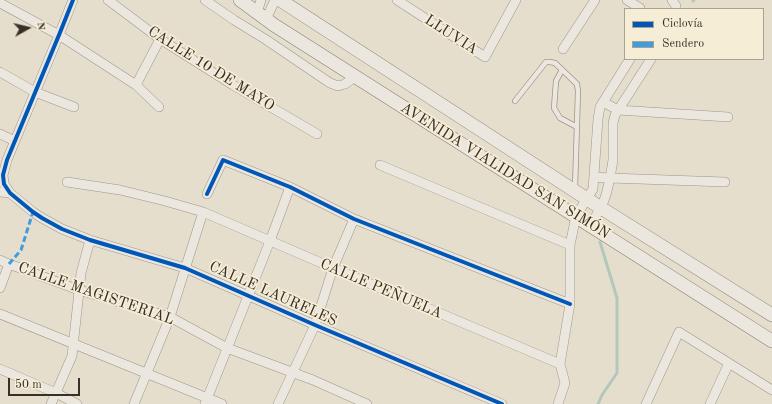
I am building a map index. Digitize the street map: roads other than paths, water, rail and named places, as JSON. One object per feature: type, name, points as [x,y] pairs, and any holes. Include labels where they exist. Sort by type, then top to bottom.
[{"type":"main road","name":"AVENIDA VIALIDAD SAN SIMÓN","points":[[240,0],[266,19],[772,341]]},
{"type":"main road","name":"AVENIDA VIALIDAD SAN SIMÓN","points":[[280,0],[574,191],[772,315]]},
{"type":"street","points":[[10,193],[4,184],[3,175],[7,160],[73,0]]},
{"type":"street","name":"CALLE 10 DE MAYO","points":[[108,0],[160,39],[317,134]]},
{"type":"street","points":[[205,0],[330,83],[338,86],[345,84],[356,76]]},
{"type":"street","points":[[261,0],[266,19],[265,39]]},
{"type":"street","points":[[266,19],[275,0]]},
{"type":"street","name":"LLUVIA","points":[[396,0],[485,57],[512,1]]},
{"type":"street","points":[[563,49],[595,0]]},
{"type":"street","points":[[627,0],[641,6]]},
{"type":"street","points":[[0,3],[59,35],[136,85],[159,107]]},
{"type":"street","points":[[136,85],[160,39]]},
{"type":"street","points":[[558,404],[565,383],[560,364],[570,304],[570,245],[576,216],[593,189],[600,107],[629,60]]},
{"type":"street","points":[[590,226],[601,208],[610,178],[613,160],[613,123],[615,115],[650,60]]},
{"type":"street","points":[[0,72],[35,92],[74,107]]},
{"type":"street","points":[[604,102],[618,110],[728,117]]},
{"type":"street","points":[[0,134],[15,141]]},
{"type":"street","points":[[207,194],[223,160],[290,187],[354,219],[570,304]]},
{"type":"street","points":[[380,165],[570,245]]},
{"type":"street","points":[[594,177],[725,182]]},
{"type":"street","name":"CALLE PEÑUELA","points":[[67,182],[120,190],[203,212],[560,364]]},
{"type":"street","points":[[206,401],[290,187]]},
{"type":"street","points":[[0,192],[10,193]]},
{"type":"street","name":"CALLE LAURELES","points":[[10,193],[33,212],[62,229],[90,240],[185,268],[315,326],[502,404]]},
{"type":"street","points":[[134,404],[170,317],[203,212]]},
{"type":"street","points":[[278,404],[315,326],[333,268],[354,219]]},
{"type":"street","points":[[51,404],[72,356],[81,273],[90,240]]},
{"type":"street","name":"CALLE MAGISTERIAL","points":[[0,260],[79,290],[170,317],[227,348],[313,380],[367,404]]},
{"type":"street","points":[[0,288],[9,264]]},
{"type":"street","points":[[0,314],[147,373],[206,401],[222,404]]},
{"type":"street","points":[[646,404],[679,332],[772,390]]},
{"type":"street","points":[[710,404],[729,363]]},
{"type":"street","points":[[0,369],[56,393],[77,404]]},
{"type":"lane","points":[[515,101],[546,62],[555,64],[577,84],[577,127],[574,191]]},
{"type":"lane","points":[[562,70],[556,81],[554,108],[560,118],[577,127]]},
{"type":"waterway","points":[[598,404],[602,395],[617,373],[617,298],[600,242]]}]
